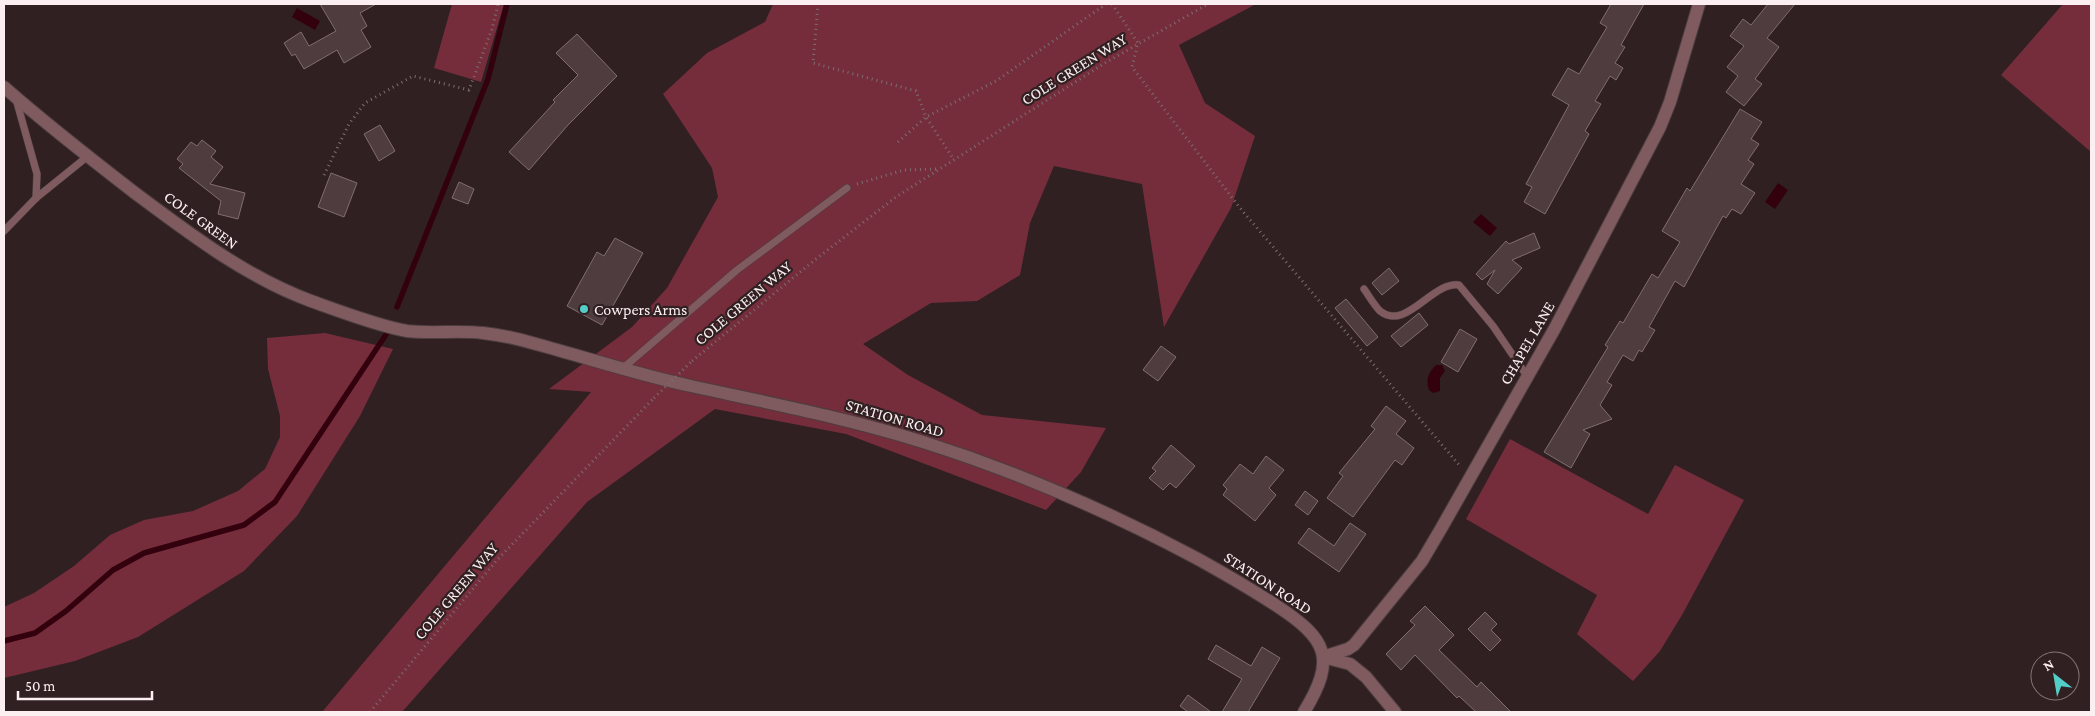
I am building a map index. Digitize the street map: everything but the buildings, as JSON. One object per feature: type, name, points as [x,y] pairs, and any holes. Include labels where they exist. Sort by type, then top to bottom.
[{"type":"street","name":"CHAPEL LANE","points":[[1323,657],[1348,649],[1372,625],[1422,561],[1470,478],[1596,251],[1660,127],[1670,102],[1699,4]]},
{"type":"street","name":"COLE GREEN","points":[[4,87],[88,156],[184,230],[235,265],[308,300],[408,331]]},
{"type":"street","name":"STATION ROAD","points":[[408,331],[485,333],[538,344],[622,370],[825,414],[921,441],[1019,475],[1115,517],[1243,583],[1303,624],[1317,638],[1323,657]]},
{"type":"street","points":[[1304,712],[1319,684],[1324,668],[1323,657],[1350,664],[1366,677],[1395,712]]},
{"type":"lane","points":[[15,97],[38,174],[36,198]]},
{"type":"lane","points":[[4,231],[36,198],[88,156]]},
{"type":"lane","points":[[622,370],[737,270],[847,188]]},
{"type":"lane","points":[[1364,289],[1380,310],[1388,315],[1402,315],[1411,311],[1443,286],[1459,285],[1466,291],[1493,326],[1527,376]]},
{"type":"path","points":[[324,175],[349,124],[364,103],[413,76],[469,90],[492,29],[498,4]]},
{"type":"path","points":[[818,4],[813,63],[916,91],[926,117],[954,160]]},
{"type":"path","points":[[898,142],[926,117],[996,81],[1106,4]]},
{"type":"path","points":[[1112,4],[1138,43],[1132,67],[1138,75],[1240,208],[1470,478]]},
{"type":"path","name":"COLE GREEN WAY","points":[[370,712],[497,560],[692,361],[816,259],[896,197],[1138,43],[1208,4]]},
{"type":"path","points":[[847,188],[904,170],[939,169]]},
{"type":"shaded area","points":[[452,4],[504,4],[481,82],[434,68]]},
{"type":"shaded area","points":[[773,4],[1256,4],[1179,45],[1205,103],[1255,136],[1231,208],[1164,327],[1142,184],[1054,166],[1030,223],[1020,275],[977,301],[931,303],[863,344],[908,375],[982,415],[1106,428],[1081,472],[1046,510],[846,434],[715,409],[587,502],[402,712],[322,712],[591,392],[549,389],[632,327],[667,288],[718,197],[712,168],[663,94],[707,53],[765,22]]},
{"type":"shaded area","points":[[2063,4],[2091,4],[2091,152],[2001,75]]},
{"type":"shaded area","points":[[297,8],[320,21],[315,30],[292,17]]},
{"type":"shaded area","points":[[1778,183],[1788,190],[1775,209],[1765,202]]},
{"type":"shaded area","points":[[1481,214],[1497,228],[1490,236],[1473,222]]},
{"type":"shaded area","points":[[325,333],[393,349],[360,416],[297,516],[244,571],[138,637],[75,661],[4,678],[4,607],[34,593],[74,566],[110,535],[144,520],[193,511],[238,491],[265,469],[280,437],[280,416],[268,369],[267,338]]},
{"type":"shaded area","points":[[1436,365],[1442,365],[1445,371],[1440,378],[1440,391],[1433,393],[1429,390],[1428,379]]},
{"type":"shaded area","points":[[1510,439],[1648,514],[1675,465],[1744,500],[1682,615],[1660,651],[1633,681],[1577,634],[1597,595],[1466,519]]},
{"type":"waterway","points":[[397,307],[488,79],[507,4]]},
{"type":"waterway","points":[[4,641],[35,633],[66,611],[113,570],[144,553],[244,525],[275,502],[387,333]]},
{"type":"place","name":"Cowpers Arms","points":[[584,309]]}]
